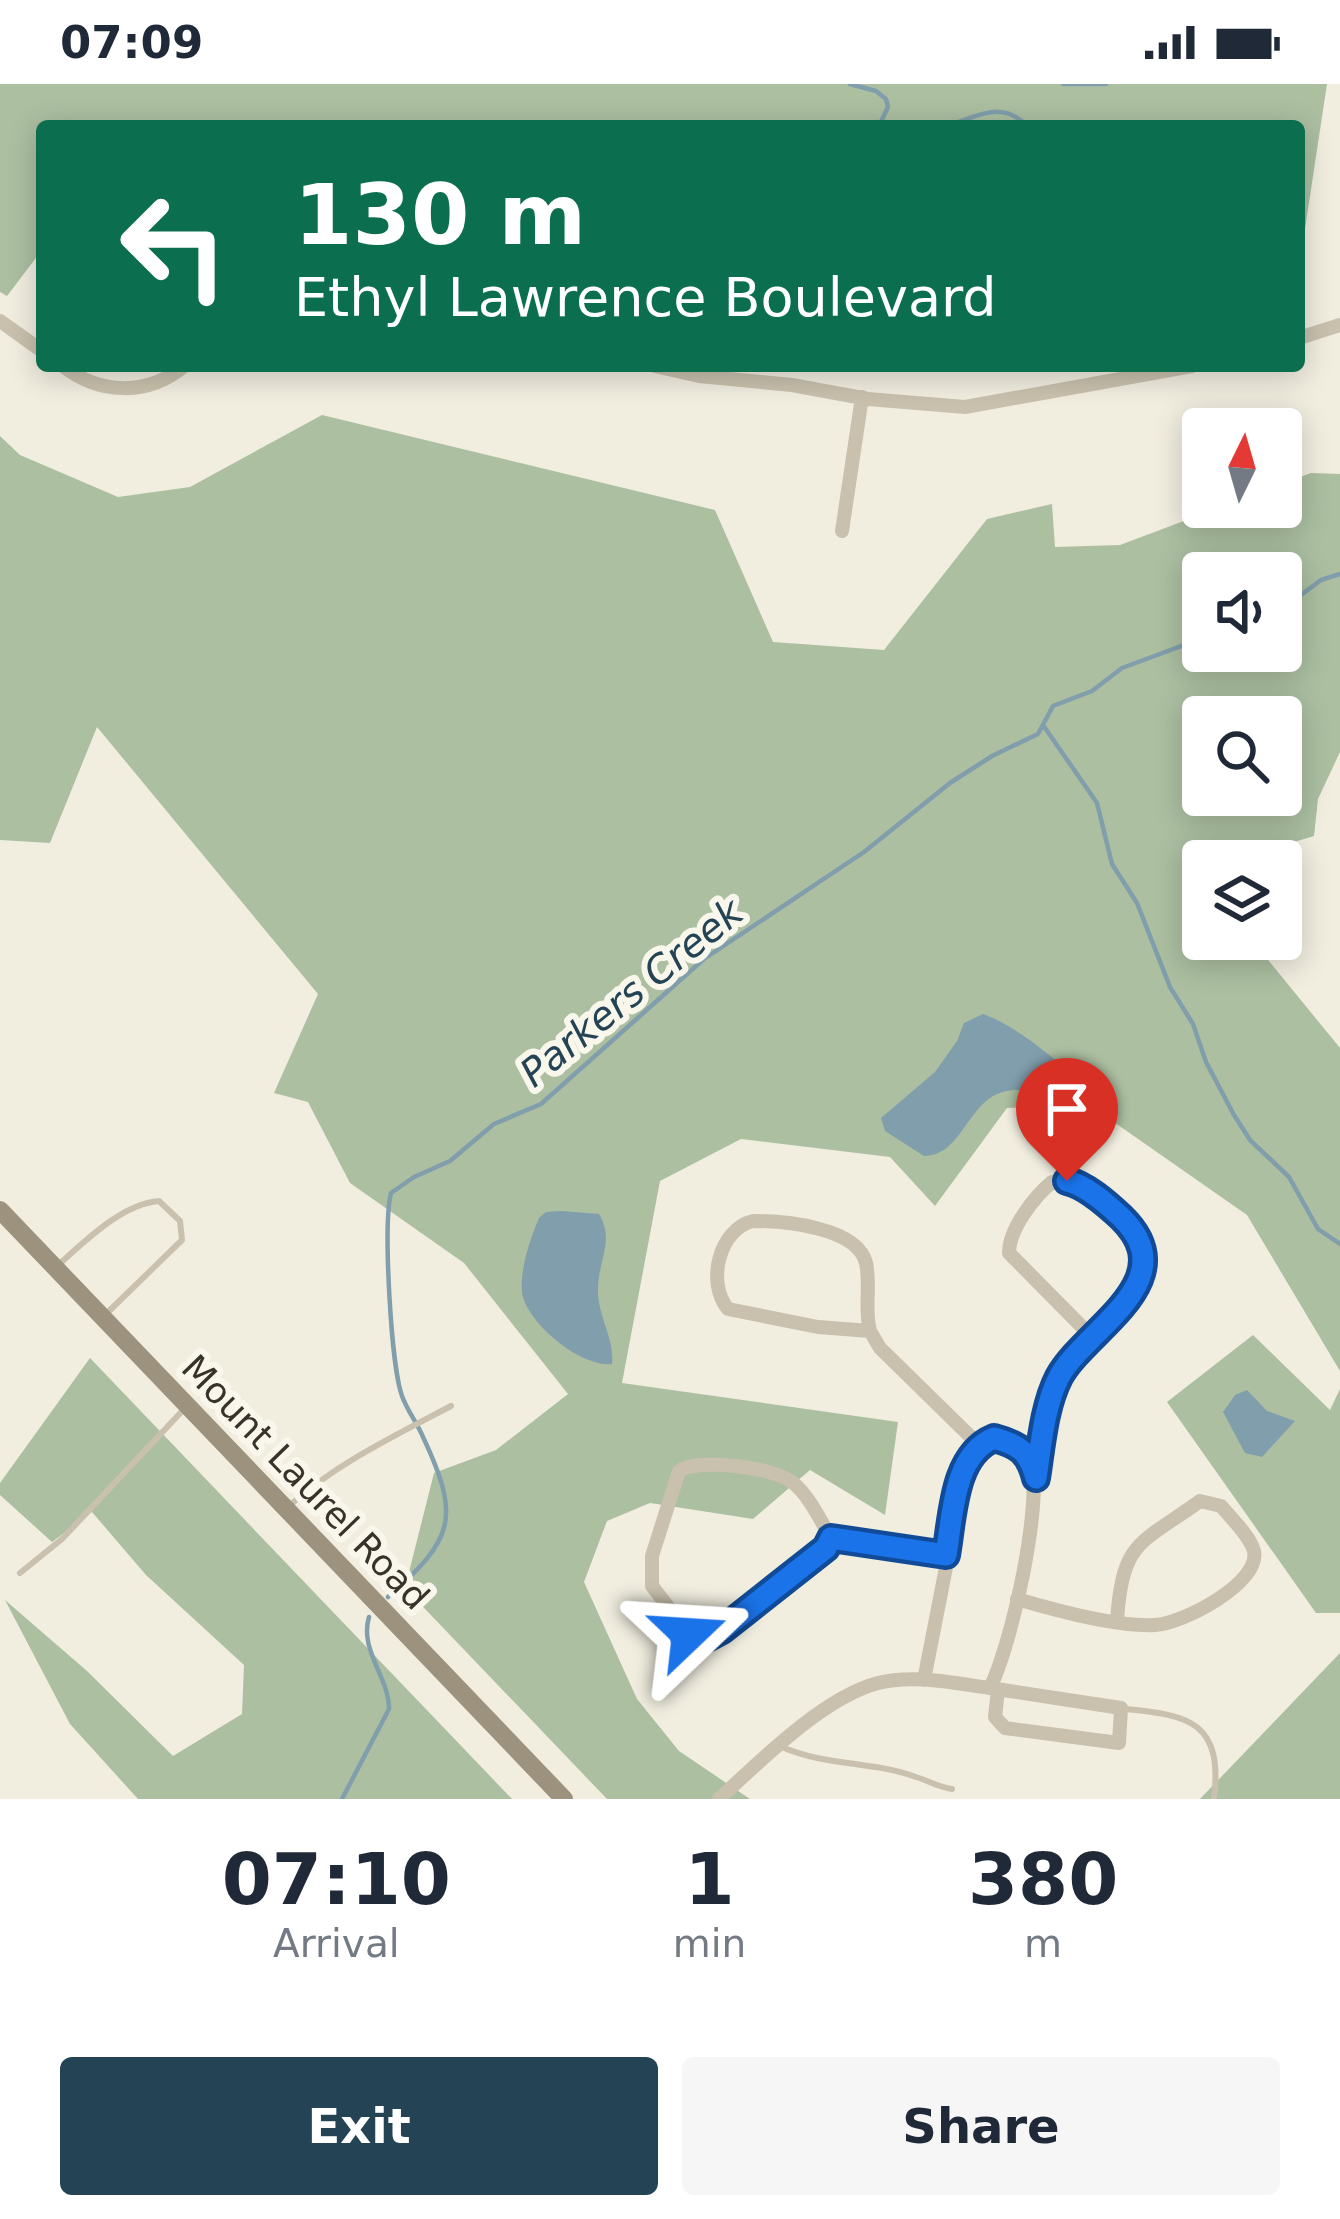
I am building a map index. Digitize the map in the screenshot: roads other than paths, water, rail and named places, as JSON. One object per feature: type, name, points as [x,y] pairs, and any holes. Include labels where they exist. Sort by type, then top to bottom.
[{"type":"main road","name":"Mount Laurel Road","points":[[0,1210],[564,1799]]},
{"type":"street","points":[[0,321],[36,347]]},
{"type":"street","points":[[1305,336],[1340,325]]},
{"type":"street","points":[[74,372],[92,382],[124,388],[154,385],[175,372]]},
{"type":"street","points":[[681,372],[862,397],[978,406],[1153,372]]},
{"type":"street","points":[[842,531],[862,397]]},
{"type":"street","points":[[719,1799],[778,1745],[838,1700],[880,1683],[924,1680],[994,1689],[1121,1708],[1118,1744],[998,1724],[994,1689],[1017,1599],[1053,1391],[1068,1363],[1094,1339],[1138,1286],[1142,1247],[1119,1216],[1077,1184],[1052,1182],[1009,1240],[1009,1253],[1094,1339]]},
{"type":"street","points":[[871,1331],[818,1327],[728,1309],[717,1286],[730,1232],[740,1224],[767,1221],[831,1233],[857,1246],[865,1257],[871,1331],[880,1348],[979,1444]]},
{"type":"street","points":[[924,1680],[965,1465],[979,1444],[994,1438],[1021,1447],[1030,1457],[1036,1478]]},
{"type":"street","points":[[690,1463],[784,1477],[805,1495],[831,1538],[809,1562],[707,1638],[689,1634],[652,1586],[652,1556],[679,1471],[690,1463]]},
{"type":"street","points":[[1017,1599],[1117,1620],[1156,1625],[1186,1618],[1217,1601],[1248,1574],[1254,1549],[1221,1506],[1200,1502],[1134,1549],[1120,1577],[1117,1620]]},
{"type":"street","points":[[831,1538],[946,1555]]},
{"type":"lane","points":[[55,1268],[86,1240],[148,1202],[159,1201],[180,1221],[182,1240],[103,1318]]},
{"type":"lane","points":[[20,1573],[62,1539],[187,1406]]},
{"type":"lane","points":[[286,1509],[362,1453],[451,1406]]},
{"type":"lane","points":[[1121,1708],[1176,1714],[1204,1732],[1218,1766],[1214,1799]]},
{"type":"lane","points":[[778,1745],[809,1759],[916,1777],[952,1789]]},
{"type":"water","points":[[983,1014],[1031,1041],[1075,1075],[1076,1082],[1056,1091],[1014,1090],[993,1096],[945,1149],[924,1156],[885,1131],[881,1118],[935,1072],[964,1023]]},
{"type":"water","points":[[546,1212],[599,1214],[604,1224],[598,1299],[612,1364],[586,1359],[557,1341],[534,1317],[522,1292],[526,1254],[539,1218]]},
{"type":"water","points":[[1247,1390],[1267,1411],[1295,1421],[1262,1457],[1245,1453],[1223,1412],[1235,1395]]},
{"type":"waterway","points":[[850,84],[886,99],[882,120]]},
{"type":"waterway","points":[[1063,84],[1106,84]]},
{"type":"waterway","points":[[964,120],[997,112],[1020,120]]},
{"type":"waterway","name":"Parkers Creek","points":[[1302,594],[1321,580],[1340,574]]},
{"type":"waterway","name":"Parkers Creek","points":[[388,1597],[427,1559],[445,1526],[446,1508],[435,1465],[398,1380],[388,1263],[391,1193],[450,1161],[494,1124],[541,1104],[704,959],[864,852],[950,783],[1038,734],[1053,706],[1092,691],[1122,668],[1182,646]]},
{"type":"waterway","points":[[1043,725],[1097,803],[1112,864],[1137,903],[1170,987],[1193,1024],[1206,1062],[1234,1115],[1250,1140],[1289,1177],[1318,1229],[1340,1244]]},
{"type":"waterway","name":"Parkers Creek","points":[[342,1799],[389,1709],[368,1641],[369,1617]]}]
